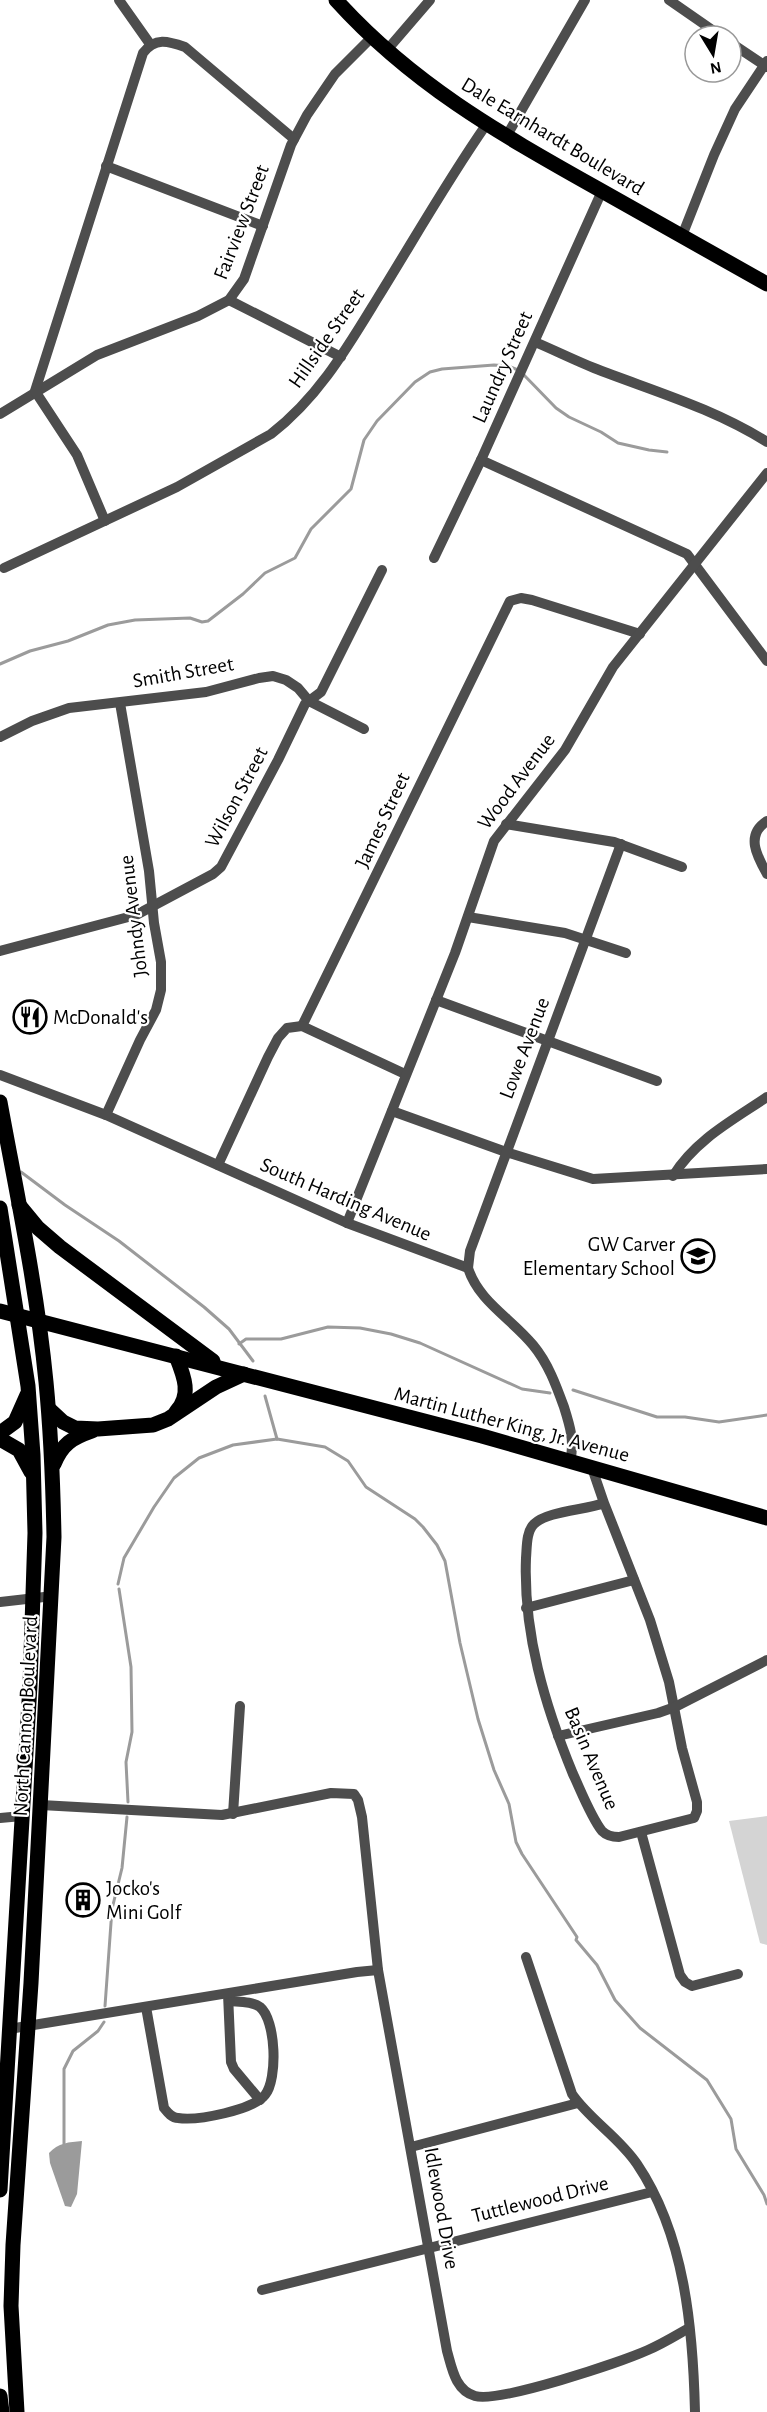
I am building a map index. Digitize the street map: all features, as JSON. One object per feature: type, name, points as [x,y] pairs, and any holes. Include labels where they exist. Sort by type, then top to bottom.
[{"type":"main road","name":"Dale Earnhardt Boulevard","points":[[336,0],[372,37],[422,80],[486,125],[767,284]]},
{"type":"main road","name":"North Cannon Boulevard","points":[[0,1102],[33,1284],[49,1409],[52,1467],[53,1596],[11,2306],[17,2412]]},
{"type":"main road","points":[[19,1205],[42,1232],[60,1247],[191,1347],[225,1369]]},
{"type":"main road","points":[[0,1208],[7,1249]]},
{"type":"main road","points":[[0,1230],[7,1249]]},
{"type":"main road","name":"North Cannon Boulevard","points":[[0,2190],[34,1598],[34,1490],[28,1386],[7,1249]]},
{"type":"main road","points":[[0,1311],[225,1369]]},
{"type":"main road","points":[[174,1415],[184,1401],[186,1393],[184,1377],[176,1356]]},
{"type":"main road","name":"Martin Luther King, Jr. Avenue","points":[[225,1369],[592,1467],[767,1518]]},
{"type":"main road","points":[[49,1409],[68,1426],[98,1429],[153,1425],[174,1415],[216,1387],[244,1374]]},
{"type":"main road","points":[[0,1433],[9,1428],[19,1416],[28,1386]]},
{"type":"main road","points":[[52,1467],[59,1452],[69,1440],[98,1429]]},
{"type":"main road","points":[[0,1439],[13,1444],[22,1454],[31,1472],[34,1490]]},
{"type":"main road","points":[[0,2396],[2,2412]]},
{"type":"street","points":[[119,0],[150,44]]},
{"type":"street","points":[[387,50],[430,0]]},
{"type":"street","points":[[506,137],[585,0]]},
{"type":"street","points":[[669,0],[704,24]]},
{"type":"street","name":"Fairview Street","points":[[0,414],[35,390],[108,350],[198,316],[229,300],[244,279],[294,140],[319,95],[335,74],[372,37]]},
{"type":"street","points":[[105,521],[77,455],[35,390],[143,53],[150,44],[157,42],[173,42],[193,52],[294,140]]},
{"type":"street","points":[[682,236],[735,109],[766,65],[743,51]]},
{"type":"street","name":"Hillside Street","points":[[4,568],[177,487],[271,434],[303,406],[341,357],[486,125]]},
{"type":"street","points":[[106,166],[263,226]]},
{"type":"street","name":"Laundry Street","points":[[434,558],[482,460],[602,191]]},
{"type":"street","points":[[229,300],[341,357]]},
{"type":"street","points":[[535,342],[591,367],[711,411],[739,424],[767,442]]},
{"type":"street","points":[[482,460],[682,551],[695,562],[767,661]]},
{"type":"street","name":"Wood Avenue","points":[[347,1223],[468,917],[489,851],[506,824],[565,750],[612,668],[767,473]]},
{"type":"street","name":"Wilson Street","points":[[0,951],[126,919],[213,874],[225,862],[304,704],[321,692],[382,570]]},
{"type":"street","name":"James Street","points":[[302,1026],[510,601],[521,598],[532,600],[640,634]]},
{"type":"street","name":"Smith Street","points":[[0,737],[53,712],[69,708],[206,692],[273,676],[286,680],[298,688],[309,701],[364,729]]},
{"type":"street","name":"Johndy Avenue","points":[[106,1114],[156,1010],[161,990],[161,962],[149,872],[120,703]]},
{"type":"street","points":[[767,821],[756,830],[754,839],[757,856],[767,874]]},
{"type":"street","points":[[506,824],[621,844],[682,867]]},
{"type":"street","name":"Lowe Avenue","points":[[468,1268],[470,1251],[621,844]]},
{"type":"street","points":[[468,917],[566,933],[626,953]]},
{"type":"street","points":[[436,1000],[657,1082]]},
{"type":"street","points":[[218,1165],[278,1038],[287,1028],[302,1026],[405,1074]]},
{"type":"street","name":"South Harding Avenue","points":[[0,1075],[106,1114],[347,1223],[468,1268]]},
{"type":"street","points":[[673,1176],[689,1152],[767,1097]]},
{"type":"street","points":[[392,1111],[506,1152],[593,1179],[767,1169]]},
{"type":"street","points":[[468,1268],[481,1294],[532,1344],[548,1366],[571,1430],[573,1442],[570,1461]]},
{"type":"street","points":[[592,1467],[650,1620],[675,1707]]},
{"type":"street","name":"Basin Avenue","points":[[604,1503],[588,1509],[548,1516],[534,1524],[529,1532],[527,1546],[526,1608],[537,1666],[558,1736],[582,1794],[603,1831],[610,1836],[619,1837],[694,1818],[697,1802],[681,1748],[675,1707]]},
{"type":"street","points":[[526,1608],[634,1580]]},
{"type":"street","points":[[0,1602],[53,1596]]},
{"type":"street","points":[[558,1736],[675,1707],[767,1660]]},
{"type":"street","points":[[41,1805],[233,1814],[240,1706]]},
{"type":"street","name":"Idlewood Drive","points":[[233,1814],[332,1793],[354,1794],[358,1800],[362,1817],[378,1970],[447,2351],[457,2383],[475,2396],[491,2397],[526,2390],[618,2362],[650,2349],[689,2328]]},
{"type":"street","points":[[0,1818],[22,1816]]},
{"type":"street","points":[[641,1832],[680,1974],[685,1982],[692,1986],[738,1974]]},
{"type":"street","points":[[526,1957],[572,2094],[637,2164],[667,2226],[680,2268],[689,2328],[695,2412]]},
{"type":"street","points":[[9,2029],[146,2007],[228,1997],[378,1970]]},
{"type":"street","points":[[146,2007],[164,2108],[170,2115],[177,2118],[219,2114],[246,2107],[260,2100],[269,2087],[273,2060],[272,2036],[266,2013],[253,2004],[228,1997]]},
{"type":"street","points":[[228,1997],[231,2062],[234,2069],[260,2100]]},
{"type":"street","points":[[411,2147],[578,2103]]},
{"type":"street","name":"Tuttlewood Drive","points":[[262,2290],[429,2246],[652,2192]]},
{"type":"shaded area","points":[[767,1816],[767,1945],[760,1943],[729,1821]]},
{"type":"shaded area","points":[[82,2141],[77,2194],[71,2207],[65,2206],[50,2163],[49,2153],[60,2145]]},
{"type":"waterway","points":[[0,664],[30,651],[68,641],[108,625],[135,620],[190,618],[202,622],[208,621],[243,594],[265,573],[295,558],[311,529],[351,489],[364,440],[377,421],[415,382],[430,372],[442,369],[494,365],[508,366],[518,370]]},
{"type":"waterway","points":[[523,374],[556,408],[569,417],[618,443],[667,452]]},
{"type":"waterway","points":[[21,1172],[119,1241],[204,1307],[229,1329],[253,1361]]},
{"type":"waterway","points":[[239,1344],[246,1339],[281,1339],[328,1327],[360,1328],[420,1343],[522,1389],[550,1393]]},
{"type":"waterway","points":[[573,1390],[657,1417],[685,1417],[719,1422],[767,1415]]},
{"type":"waterway","points":[[265,1396],[277,1439]]},
{"type":"waterway","points":[[118,1584],[124,1558],[174,1478],[199,1458],[233,1445],[277,1439],[325,1447],[348,1461],[366,1487],[415,1519],[437,1545],[445,1561],[460,1643],[478,1719],[494,1770],[509,1804],[516,1842],[522,1854],[577,1937],[576,1940],[597,1965],[615,2000],[640,2028],[707,2080],[731,2119],[736,2149],[764,2195],[767,2204]]},
{"type":"waterway","points":[[119,1589],[131,1667],[132,1732],[126,1762],[128,1802]]},
{"type":"waterway","points":[[105,2006],[112,1909],[122,1868],[127,1817]]},
{"type":"waterway","points":[[64,2145],[64,2069],[73,2051],[98,2031],[104,2022]]},
{"type":"place","name":"McDonald's","points":[[30,1017]]},
{"type":"place","name":"GW Carver Elementary School","points":[[698,1256]]},
{"type":"place","name":"Jocko's Mini Golf","points":[[83,1900]]}]
